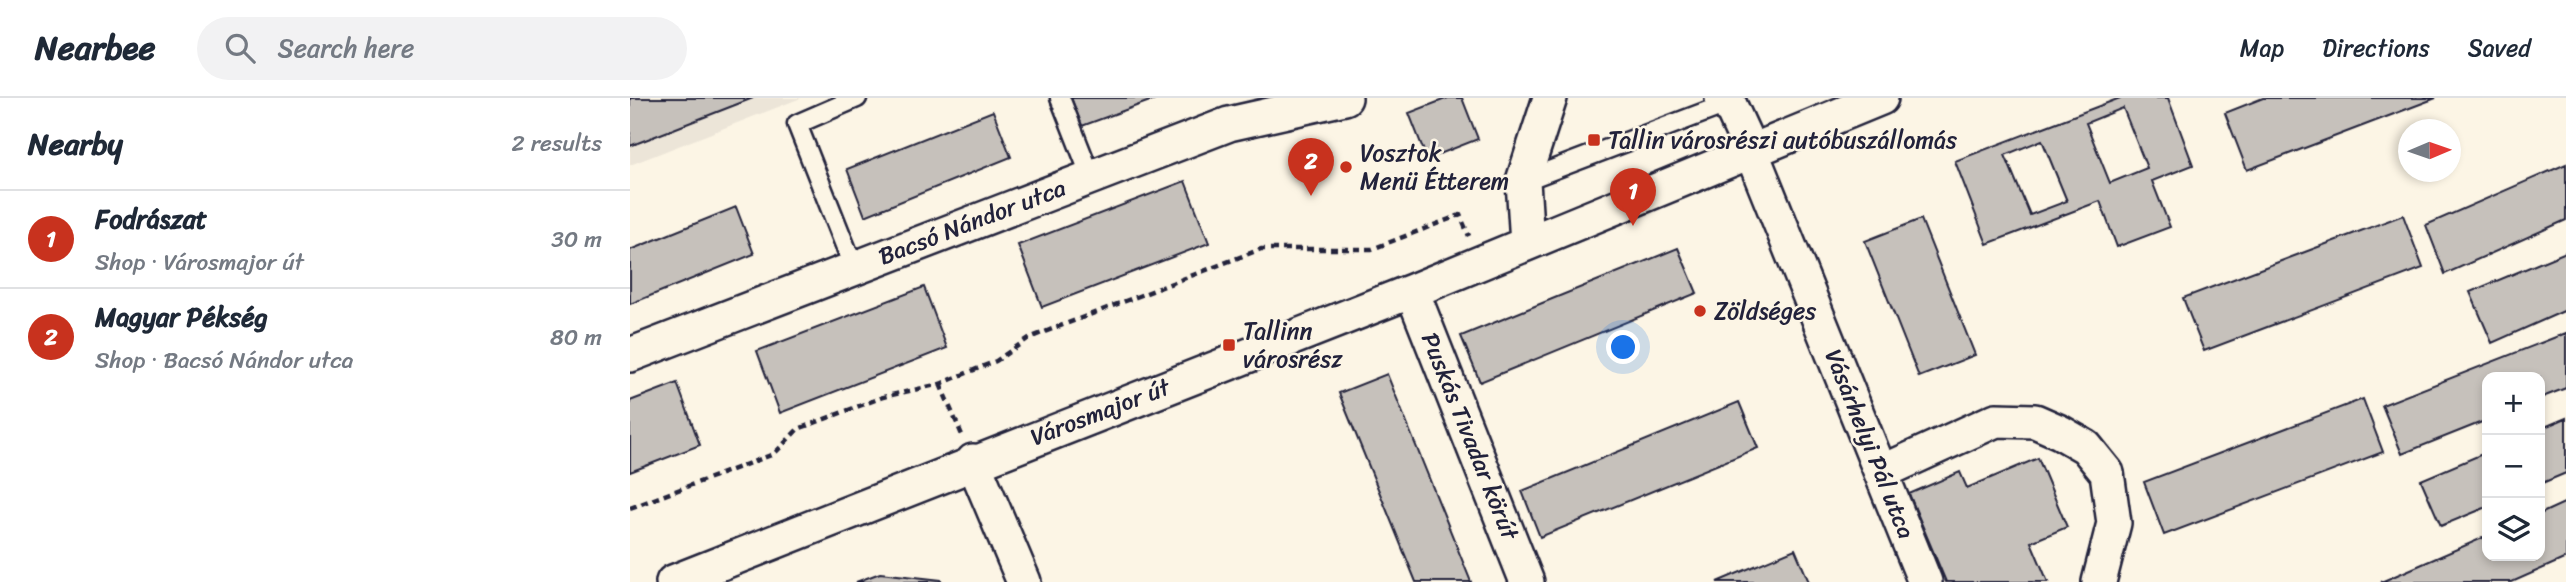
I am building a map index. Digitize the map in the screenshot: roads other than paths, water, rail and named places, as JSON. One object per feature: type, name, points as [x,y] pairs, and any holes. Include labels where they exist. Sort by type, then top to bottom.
[{"type":"street","name":"Bacsó Nándor utca","points":[[630,355],[1228,124],[1345,98]]},
{"type":"street","points":[[1527,243],[1523,181],[1550,98]]},
{"type":"street","name":"Városmajor út","points":[[673,582],[973,461],[1412,291],[1881,98]]},
{"type":"street","points":[[1725,100],[1751,150]]},
{"type":"street","name":"Vásárhelyi Pál utca","points":[[1751,150],[1924,582]]},
{"type":"street","name":"Puskás Tivadar körút","points":[[1412,291],[1527,582]]},
{"type":"street","points":[[1882,472],[1996,420],[2035,421],[2060,432],[2086,447],[2107,473],[2114,523],[2099,582]]},
{"type":"street","points":[[973,461],[1024,582]]},
{"type":"lane","name":"Bacsó Nándor utca","points":[[854,268],[797,124],[857,98]]},
{"type":"lane","name":"Bacsó Nándor utca","points":[[1060,98],[1091,177]]},
{"type":"lane","points":[[1523,181],[1725,100]]},
{"type":"place","name":"Tallin városrészi autóbuszállomás","points":[[1594,140]]},
{"type":"place","name":"Vosztok Menü Étterem","points":[[1346,167]]},
{"type":"place","name":"Magyar Pékség","points":[[1311,196]]},
{"type":"place","name":"Fodrászat","points":[[1633,226]]},
{"type":"place","name":"Zöldséges","points":[[1700,311]]},
{"type":"place","name":"Tallinn városrész","points":[[1229,345]]}]
